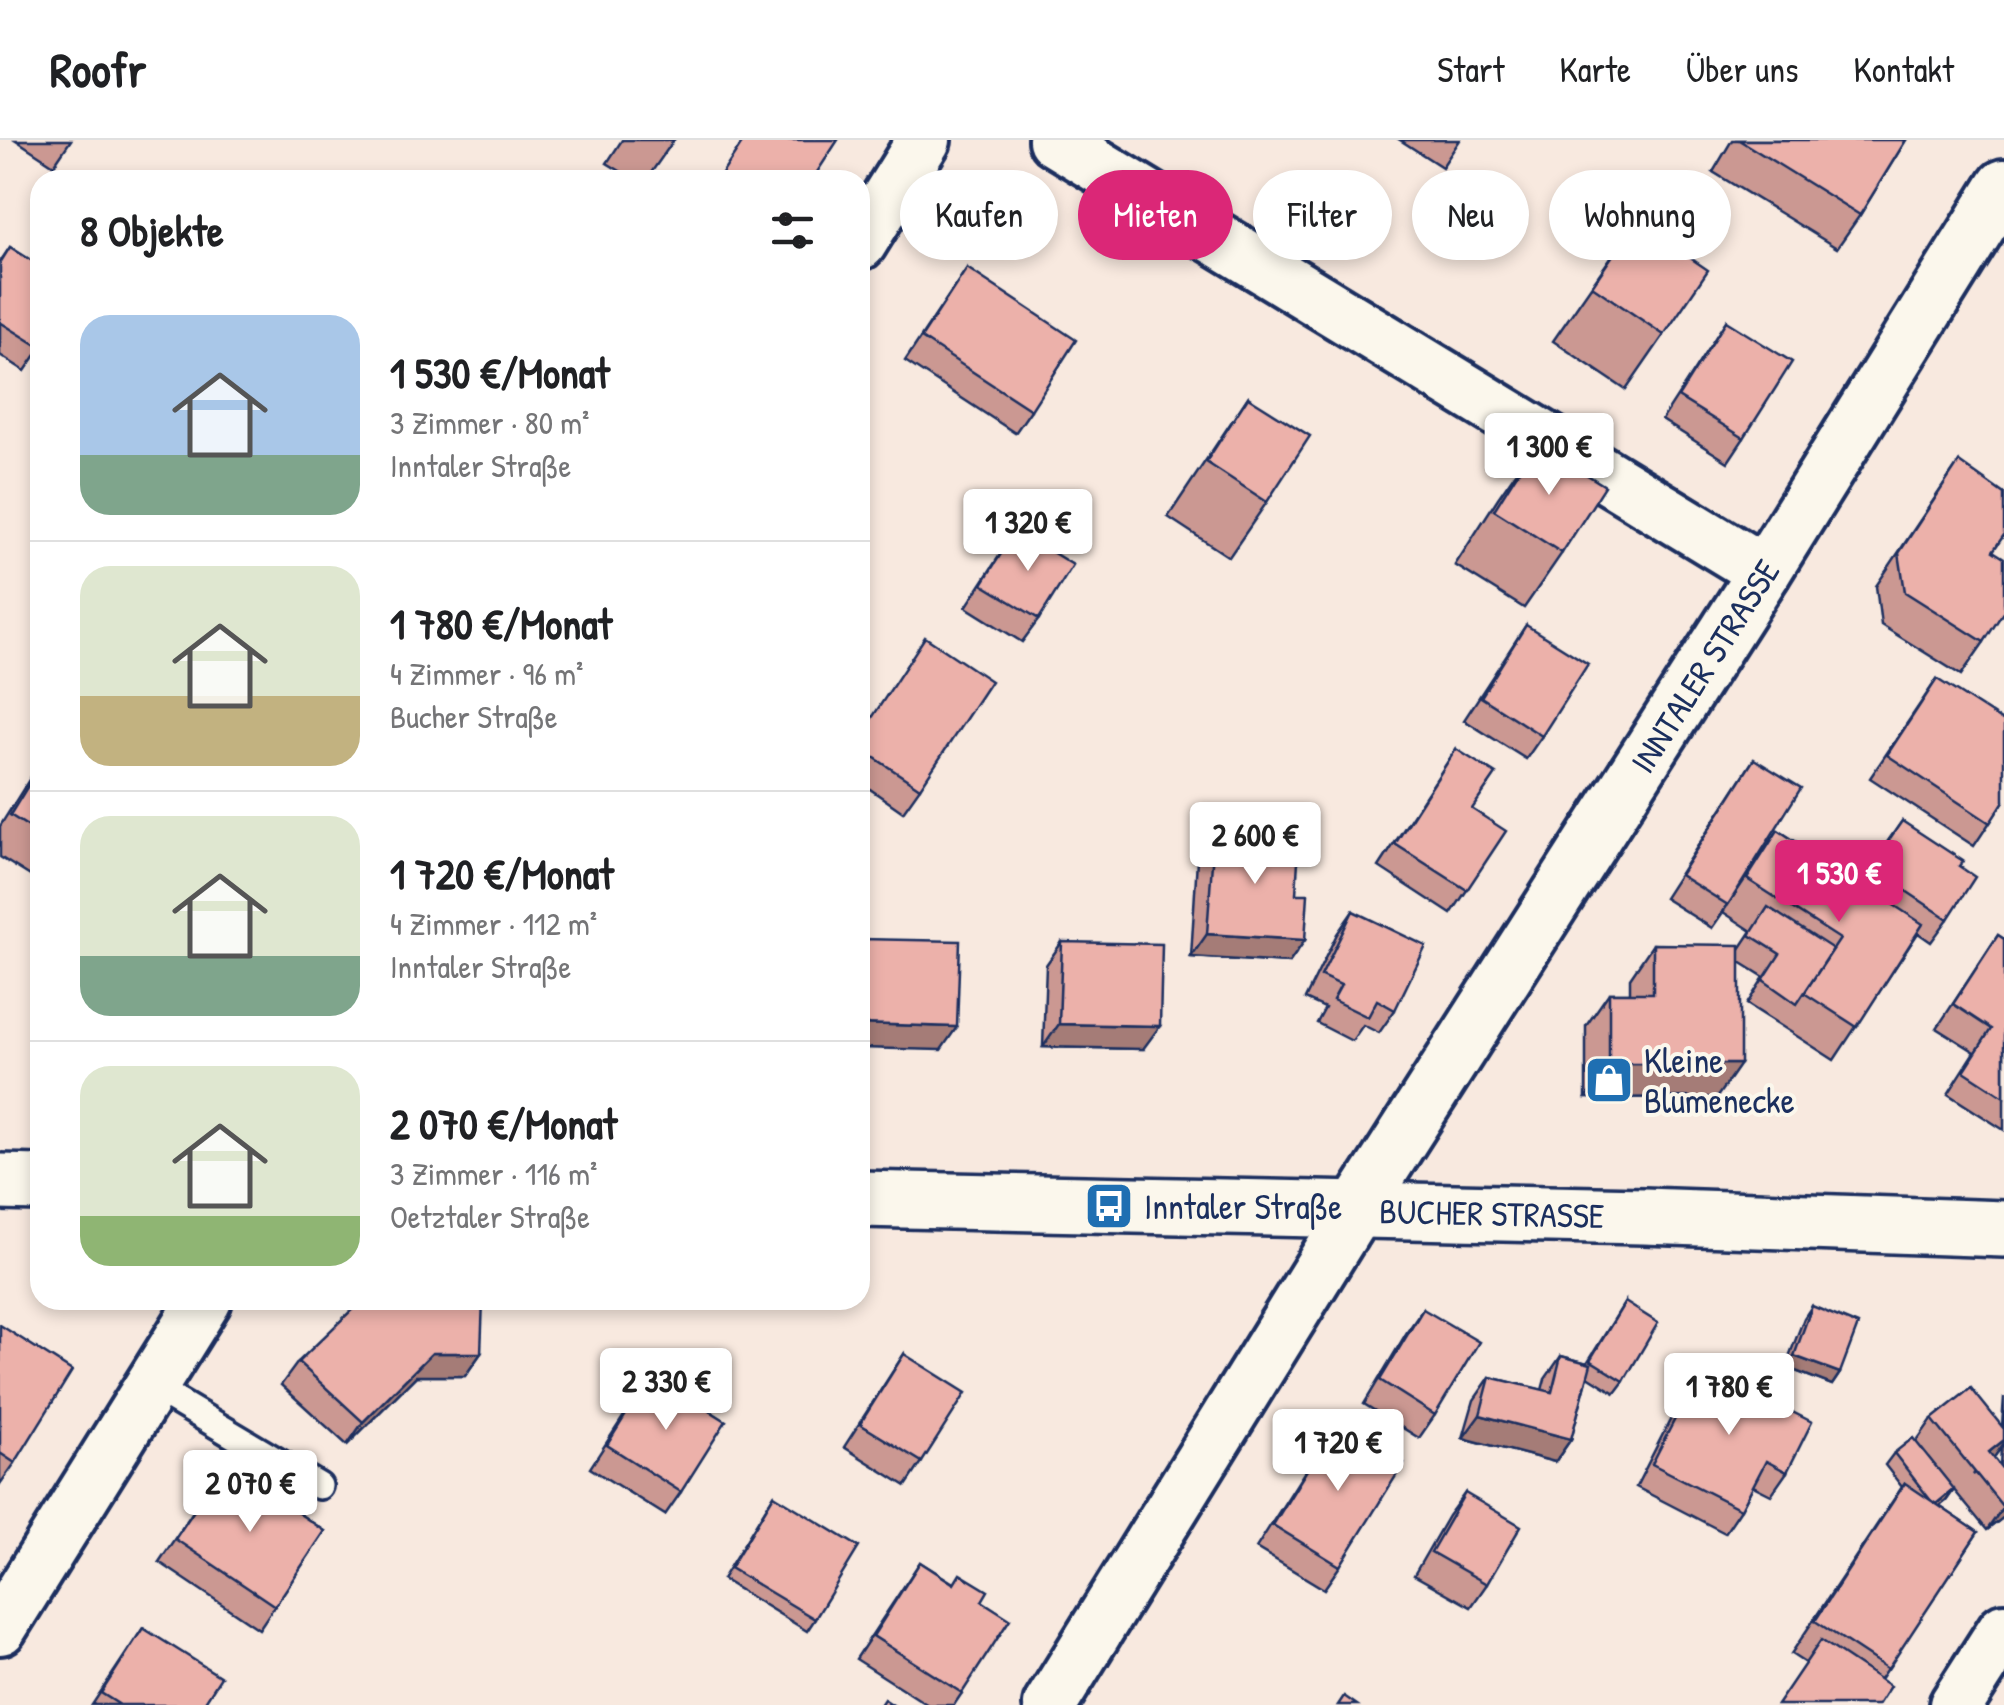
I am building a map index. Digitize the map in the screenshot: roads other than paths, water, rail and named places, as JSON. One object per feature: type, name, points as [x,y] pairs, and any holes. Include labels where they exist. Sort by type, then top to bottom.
[{"type":"main road","points":[[0,1182],[30,1183]]},
{"type":"main road","name":"BUCHER STRASSE","points":[[870,1199],[1644,1216],[2004,1229]]},
{"type":"street","points":[[870,228],[924,140]]},
{"type":"street","points":[[1055,140],[1764,572]]},
{"type":"street","name":"INNTALER STRASSE","points":[[1050,1705],[1357,1210],[1764,572],[2004,186]]},
{"type":"street","points":[[0,1628],[199,1310]]},
{"type":"street","points":[[1956,1705],[2004,1630]]},
{"type":"lane","points":[[151,1386],[319,1486]]},
{"type":"place","name":"Kleine Blumenecke","points":[[1609,1080]]},
{"type":"place","name":"Inntaler Straße","points":[[1109,1206]]}]
